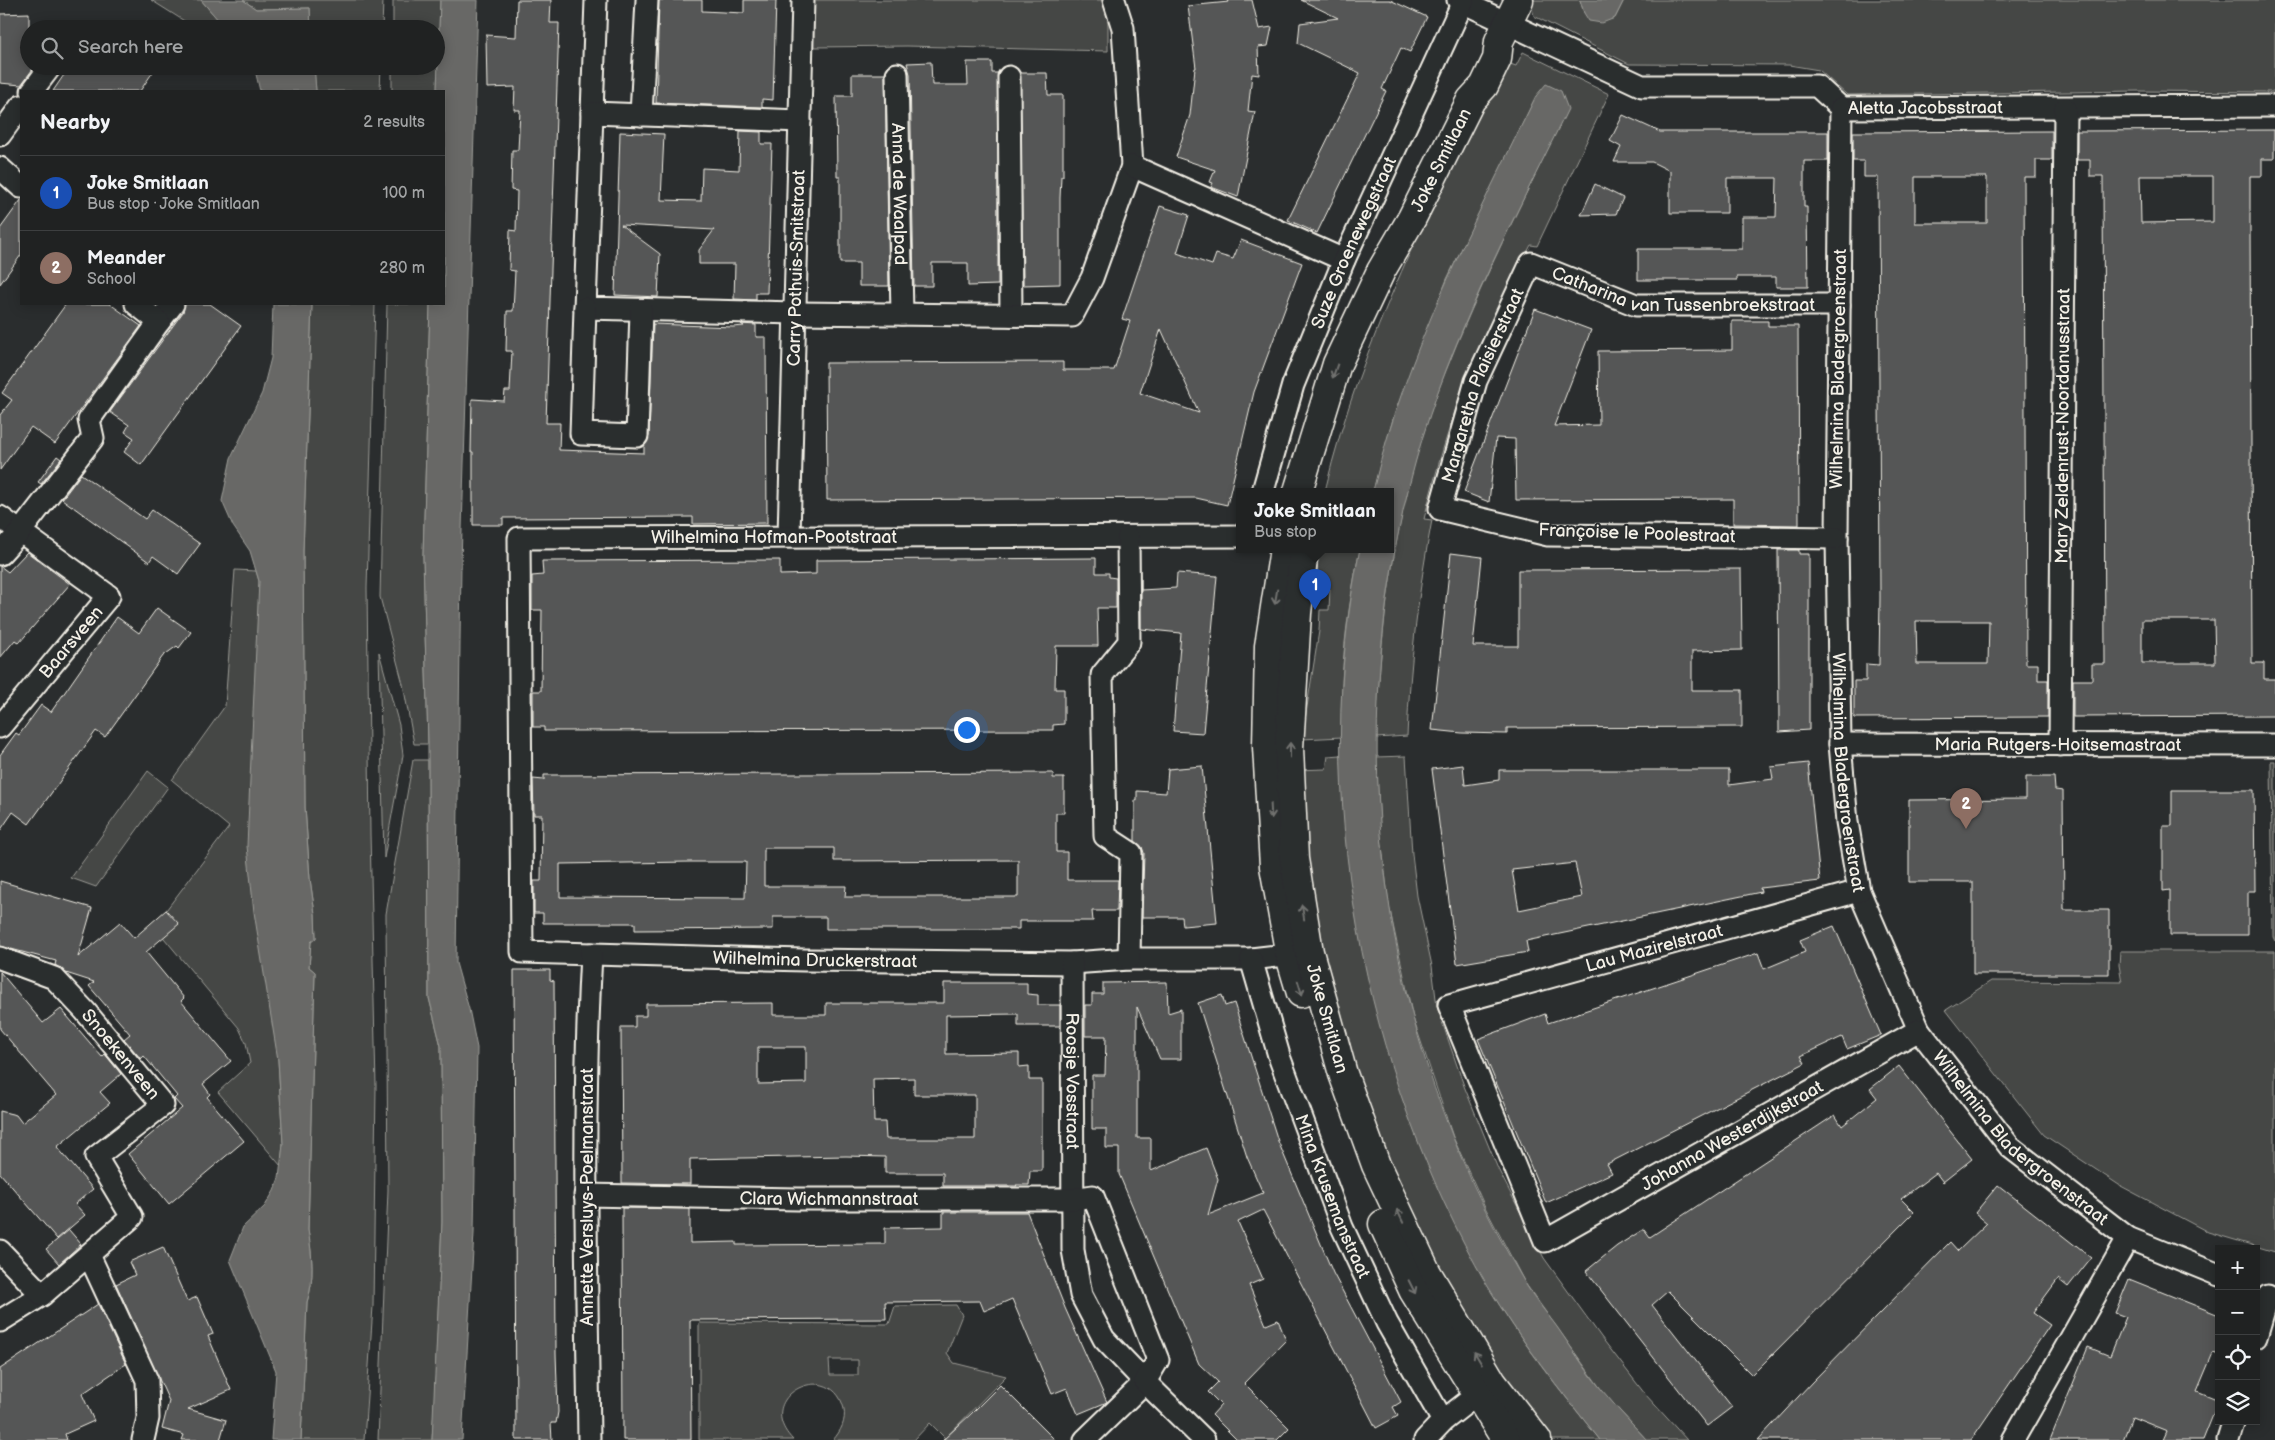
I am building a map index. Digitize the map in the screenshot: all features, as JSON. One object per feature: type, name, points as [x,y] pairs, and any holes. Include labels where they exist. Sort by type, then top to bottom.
[{"type":"street","points":[[596,0],[581,434],[637,436],[641,310]]},
{"type":"street","points":[[641,115],[646,0]]},
{"type":"street","name":"Carry Pothuis-Smitstraat","points":[[789,536],[803,0]]},
{"type":"street","points":[[585,308],[796,313],[1072,316],[1092,278],[1132,166],[1123,28],[1114,0]]},
{"type":"street","name":"Aletta Jacobsstraat","points":[[1461,1],[1642,86],[1817,86],[1841,108],[2275,106]]},
{"type":"street","name":"Suze Groenewegstraat","points":[[1264,488],[1293,385],[1344,260],[1461,1]]},
{"type":"street","name":"Joke Smitlaan","points":[[1299,488],[1337,364],[1381,271],[1412,218],[1471,100],[1471,84],[1485,51],[1509,22]]},
{"type":"street","name":"Anna de Waalpad","points":[[897,74],[902,314]]},
{"type":"street","points":[[33,90],[44,75]]},
{"type":"street","points":[[1009,77],[1011,315]]},
{"type":"street","points":[[0,135],[20,107]]},
{"type":"street","name":"Wilhelmina Bladergroenstraat","points":[[1841,108],[1837,538],[1840,744],[1847,822],[1860,892],[1919,1030],[2010,1147],[2128,1238],[2215,1273]]},
{"type":"street","name":"Mary Zeldenrust-Noordanusstraat","points":[[2060,745],[2065,108]]},
{"type":"street","points":[[592,113],[800,121]]},
{"type":"street","points":[[1132,166],[1344,260]]},
{"type":"street","points":[[0,168],[20,186]]},
{"type":"street","name":"Joke Smitlaan","points":[[1319,488],[1329,448],[1355,367],[1412,218]]},
{"type":"street","name":"Catharina van Tussenbroekstraat","points":[[1531,263],[1636,305],[1839,305]]},
{"type":"street","name":"Margaretha Plaisierstraat","points":[[1440,509],[1476,381],[1531,263]]},
{"type":"street","points":[[137,305],[159,322]]},
{"type":"street","points":[[0,554],[20,532],[93,438],[89,420],[172,305]]},
{"type":"street","name":"Françoise le Poolestraat","points":[[1440,509],[1548,535],[1837,538]]},
{"type":"street","name":"Baarsveen","points":[[0,517],[109,596],[0,727]]},
{"type":"street","name":"Wilhelmina Hofman-Pootstraat","points":[[520,749],[519,538],[1236,536]]},
{"type":"street","points":[[1128,537],[1129,642],[1102,675],[1105,836],[1131,852],[1129,959]]},
{"type":"street","name":"Joke Smitlaan","points":[[1283,553],[1269,646],[1267,747],[1274,866],[1299,954],[1376,1165],[1484,1388],[1506,1440]]},
{"type":"street","name":"Joke Smitlaan","points":[[1299,954],[1290,748],[1297,613],[1304,553]]},
{"type":"street","name":"Maria Rutgers-Hoitsemastraat","points":[[1840,744],[2275,745]]},
{"type":"street","name":"Wilhelmina Druckerstraat","points":[[520,749],[522,952],[804,960],[1072,963],[1129,959],[1251,959],[1299,954]]},
{"type":"street","name":"Lau Mazirelstraat","points":[[1545,1241],[1450,1004],[1860,892]]},
{"type":"street","name":"Annette Versluys-Poelmanstraat","points":[[589,1440],[585,1195],[586,1046],[591,954]]},
{"type":"street","name":"Snoekenveen","points":[[0,958],[54,978],[85,1011],[163,1105],[96,1157],[132,1217],[42,1295],[0,1321]]},
{"type":"street","name":"Mina Krusemanstraat","points":[[1251,959],[1280,1059],[1342,1228],[1387,1323],[1443,1421]]},
{"type":"street","name":"Roosje Vosstraat","points":[[1072,963],[1073,1250],[1081,1295],[1104,1339],[1204,1440]]},
{"type":"street","name":"Johanna Westerdijkstraat","points":[[1545,1241],[1919,1030]]},
{"type":"street","name":"Clara Wichmannstraat","points":[[585,1195],[1073,1199]]},
{"type":"street","points":[[1073,1199],[1093,1196],[1158,1360],[1145,1382],[1085,1440]]},
{"type":"street","points":[[2013,1440],[2128,1238]]},
{"type":"street","points":[[0,1252],[42,1295]]},
{"type":"street","points":[[89,1255],[147,1380],[148,1418],[143,1440]]},
{"type":"street","points":[[2256,1335],[2266,1295]]},
{"type":"street","points":[[1425,1440],[1443,1421],[1484,1388]]},
{"type":"street","name":"Joke Smitlaan","points":[[1484,1388],[1537,1440]]},
{"type":"street","points":[[2228,1440],[2233,1425]]},
{"type":"shaded area","points":[[151,0],[201,0],[218,20],[183,20]]},
{"type":"shaded area","points":[[201,0],[243,0],[256,9],[310,8],[311,20],[218,20]]},
{"type":"shaded area","points":[[243,0],[383,0],[382,20],[311,20],[310,8],[256,9]]},
{"type":"shaded area","points":[[393,0],[440,0],[439,20],[393,20]]},
{"type":"shaded area","points":[[440,0],[478,0],[461,563],[456,963],[469,1009],[477,1048],[474,1233],[462,1440],[432,1440],[442,1222],[441,1046],[429,998],[428,744],[423,556],[430,305],[445,305],[445,90],[437,90],[438,75],[445,75],[445,20],[439,20]]},
{"type":"shaded area","points":[[814,0],[1102,0],[1108,19],[1108,51],[907,46],[813,47]]},
{"type":"shaded area","points":[[1533,0],[1580,0],[1584,13],[1615,18],[1624,0],[2275,0],[2275,92],[2139,91],[1847,95],[1819,70],[1789,65],[1629,64],[1534,16],[1531,4]]},
{"type":"shaded area","points":[[1580,0],[1624,0],[1615,18],[1602,23],[1589,21]]},
{"type":"shaded area","points":[[1523,52],[1609,94],[1537,246],[1531,245],[1500,304],[1458,403],[1445,441],[1424,519],[1432,520],[1415,628],[1407,736],[1376,738],[1382,646],[1394,555],[1414,465],[1427,421],[1457,344],[1502,242],[1567,110],[1536,96],[1447,279],[1394,415],[1374,488],[1326,488],[1358,379],[1379,325],[1426,218],[1502,61],[1516,66]]},
{"type":"shaded area","points":[[256,75],[315,75],[316,90],[260,90]]},
{"type":"shaded area","points":[[315,75],[381,75],[380,90],[316,90]]},
{"type":"shaded area","points":[[392,75],[438,75],[437,90],[392,90]]},
{"type":"shaded area","points":[[1546,84],[1561,91],[1568,109],[1504,238],[1464,325],[1446,370],[1416,460],[1393,564],[1380,670],[1378,775],[1386,881],[1405,985],[1434,1087],[1474,1186],[1531,1293],[1594,1381],[1647,1440],[1600,1440],[1513,1325],[1487,1285],[1444,1202],[1408,1114],[1379,1022],[1358,928],[1345,832],[1340,736],[1345,642],[1359,553],[1394,553],[1394,488],[1374,488],[1387,439],[1422,338],[1465,240],[1536,96]]},
{"type":"shaded area","points":[[273,305],[312,305],[303,551],[305,807],[316,938],[311,942],[309,967],[315,972],[308,1230],[312,1257],[312,1275],[307,1302],[301,1440],[271,1440],[276,1371],[230,1260],[243,1227],[265,1206],[274,1191],[279,1178],[283,1144],[278,1060],[254,912],[247,846],[259,581],[250,551],[233,526],[222,501],[231,458],[262,393],[271,358]]},
{"type":"shaded area","points":[[312,305],[375,305],[367,588],[376,1086],[373,1306],[364,1440],[301,1440],[307,1302],[312,1275],[312,1257],[308,1230],[315,972],[309,967],[311,942],[316,938],[305,807],[303,551]]},
{"type":"shaded area","points":[[387,305],[430,305],[423,556],[428,744],[414,744],[403,684],[380,597]]},
{"type":"shaded area","points":[[1317,553],[1359,553],[1351,595],[1345,643],[1341,714],[1342,737],[1302,739],[1319,631],[1320,610],[1329,610],[1330,589],[1318,588]]},
{"type":"shaded area","points":[[235,570],[256,571],[259,581],[283,1144],[281,1166],[218,1092],[250,1063],[246,1043],[239,1028],[154,926],[229,827],[172,780],[225,706]]},
{"type":"shaded area","points":[[379,652],[399,725],[403,755],[384,858]]},
{"type":"shaded area","points":[[1341,755],[1346,826],[1354,895],[1366,963],[1381,1029],[1401,1094],[1425,1158],[1454,1221],[1499,1305],[1540,1364],[1600,1440],[1541,1440],[1403,1221],[1320,977],[1295,770],[1326,769],[1328,756]]},
{"type":"shaded area","points":[[1406,756],[1412,854],[1417,896],[1432,966],[1437,1007],[1464,1086],[1498,1169],[1544,1258],[1645,1394],[1687,1440],[1647,1440],[1606,1396],[1525,1283],[1486,1209],[1453,1137],[1413,1018],[1389,906],[1380,829],[1376,757]]},
{"type":"shaded area","points":[[413,760],[428,760],[429,998],[441,1046],[442,1222],[434,1410],[432,1440],[378,1440],[388,1190],[386,914]]},
{"type":"shaded area","points":[[2271,761],[2275,761],[2275,941],[2273,937]]},
{"type":"shaded area","points":[[148,771],[168,787],[96,887],[71,878]]},
{"type":"shaded area","points":[[2120,951],[2275,951],[2275,1252],[2260,1248],[2260,1245],[2252,1245],[2208,1232],[2119,1185],[2044,1135],[1946,1010],[1991,981],[2122,982],[2119,965]]},
{"type":"shaded area","points":[[956,1305],[962,1315],[947,1353],[954,1363],[1006,1376],[945,1438],[930,1423],[914,1440],[833,1440],[842,1426],[844,1409],[837,1394],[825,1386],[811,1384],[798,1388],[787,1397],[781,1409],[782,1424],[793,1440],[699,1440],[699,1323],[889,1324],[895,1306]],"holes":[[[829,1360],[858,1360],[858,1375],[830,1375]]]},
{"type":"building","points":[[517,0],[551,0],[550,23],[559,23],[546,423],[560,423],[559,450],[644,453],[644,446],[649,436],[653,324],[733,327],[744,326],[741,324],[756,325],[756,337],[766,337],[767,523],[693,524],[693,517],[503,518],[503,525],[473,525],[472,399],[504,401],[505,391],[510,391],[512,351],[506,351],[507,311],[513,311],[515,271],[509,270],[510,230],[516,231],[517,191],[511,190],[512,150],[518,150],[520,110],[514,110],[515,87],[487,88],[486,35],[516,37]]},
{"type":"building","points":[[659,0],[702,0],[702,11],[744,13],[744,0],[776,0],[773,100],[762,99],[762,107],[656,103]]},
{"type":"building","points":[[1228,0],[1252,0],[1259,29],[1272,27],[1268,46],[1258,47],[1259,75],[1252,74],[1248,111],[1255,112],[1238,197],[1211,187],[1213,183],[1210,182],[1215,170],[1176,157],[1190,115],[1196,68],[1188,6],[1229,2]]},
{"type":"building","points":[[1301,0],[1390,0],[1427,17],[1410,52],[1401,48],[1382,89],[1386,91],[1317,233],[1288,220],[1360,73],[1298,43],[1300,23],[1338,18]]},
{"type":"building","points":[[29,13],[29,20],[20,20],[20,75],[28,75],[21,85],[0,83],[0,14]]},
{"type":"building","points":[[931,62],[932,85],[968,85],[967,62],[992,62],[992,73],[998,73],[998,285],[968,286],[968,263],[932,263],[932,286],[914,286],[910,74],[907,63]]},
{"type":"building","points":[[1020,73],[1047,73],[1048,95],[1063,95],[1060,284],[1023,285]]},
{"type":"building","points":[[852,74],[885,74],[889,286],[859,286],[859,263],[840,263],[840,177],[837,177],[836,96],[852,96]]},
{"type":"building","points":[[64,75],[151,75],[141,90],[54,90]]},
{"type":"building","points":[[1623,115],[1660,132],[1828,132],[1828,161],[1804,161],[1804,207],[1807,207],[1808,287],[1776,287],[1776,277],[1737,277],[1737,280],[1638,280],[1638,249],[1742,249],[1742,217],[1776,217],[1777,178],[1727,178],[1727,213],[1670,213],[1670,171],[1652,162],[1614,162],[1621,147],[1610,141]]},
{"type":"building","points":[[2274,130],[2274,159],[2262,159],[2262,176],[2250,176],[2250,226],[2252,663],[2264,663],[2264,679],[2275,679],[2275,716],[2073,717],[2073,680],[2092,680],[2092,664],[2105,664],[2103,176],[2090,176],[2090,160],[2077,160],[2077,131]],"holes":[[[2140,176],[2213,176],[2213,222],[2141,223]],[[2142,620],[2214,620],[2215,663],[2142,663]]]},
{"type":"building","points":[[740,131],[761,132],[761,144],[772,144],[767,293],[756,293],[756,300],[734,299],[735,264],[699,264],[699,250],[714,230],[621,225],[660,254],[658,297],[615,295],[620,132],[664,134],[661,200],[701,201],[702,168],[739,170]]},
{"type":"building","points":[[2052,131],[2052,160],[2036,160],[2036,177],[2024,177],[2026,664],[2038,664],[2038,680],[2048,680],[2048,717],[1854,718],[1854,681],[1866,681],[1866,664],[1879,665],[1880,598],[1878,177],[1864,177],[1864,161],[1853,161],[1853,132]],"holes":[[[1915,177],[1987,177],[1987,223],[1915,223]],[[1916,621],[1989,621],[1988,664],[1917,664]]]},
{"type":"building","points":[[1595,184],[1623,198],[1616,214],[1581,215]]},
{"type":"building","points":[[20,201],[20,256],[0,284],[0,229]]},
{"type":"building","points":[[1160,206],[1189,215],[1177,253],[1212,265],[1216,254],[1233,259],[1241,240],[1302,263],[1254,392],[1227,505],[1196,498],[827,500],[826,363],[1063,362],[1063,370],[1114,370],[1130,321],[1122,319]],"holes":[[[1161,329],[1199,413],[1140,393]]]},
{"type":"building","points":[[65,305],[111,305],[141,326],[55,444],[31,427],[0,470],[0,415],[12,400],[2,393]]},
{"type":"building","points":[[185,305],[211,305],[241,326],[141,465],[124,452],[134,438],[125,432],[129,425],[110,412],[183,312]]},
{"type":"building","points":[[1535,309],[1591,330],[1554,426],[1599,425],[1598,351],[1732,350],[1732,321],[1768,321],[1768,326],[1798,326],[1799,525],[1733,524],[1733,499],[1516,500],[1515,439],[1496,438],[1489,502],[1464,492]]},
{"type":"building","points":[[57,456],[61,459],[41,484],[38,482]]},
{"type":"building","points":[[81,474],[145,519],[152,510],[200,544],[178,574],[153,556],[149,562],[62,499]]},
{"type":"building","points":[[1778,550],[1799,550],[1799,554],[1809,554],[1809,730],[1779,732]]},
{"type":"building","points":[[27,552],[70,584],[19,643],[15,640],[0,658],[0,566],[8,572]]},
{"type":"building","points":[[1451,553],[1482,557],[1473,646],[1518,646],[1518,570],[1741,569],[1742,650],[1692,651],[1692,690],[1742,690],[1742,727],[1507,728],[1507,734],[1432,730]]},
{"type":"building","points":[[1096,558],[1096,573],[1109,573],[1109,577],[1116,578],[1116,608],[1097,608],[1098,646],[1056,646],[1055,689],[1064,689],[1064,724],[1053,725],[1053,730],[544,731],[544,727],[533,727],[533,691],[541,691],[542,610],[532,610],[532,576],[543,575],[542,561],[780,560],[780,575],[816,574],[816,560]]},
{"type":"building","points":[[1177,573],[1217,576],[1203,733],[1173,731],[1181,633],[1141,629],[1141,590],[1176,588]]},
{"type":"building","points":[[157,608],[191,632],[179,648],[177,646],[163,656],[105,737],[96,731],[29,824],[13,812],[0,831],[0,755],[16,733],[19,735],[41,705],[51,712],[117,617],[139,633]]},
{"type":"building","points":[[1808,763],[1820,881],[1760,888],[1761,892],[1526,941],[1528,952],[1457,964],[1432,769],[1463,765],[1465,785],[1499,780],[1499,770],[1729,770],[1729,785],[1773,779],[1771,767]],"holes":[[[1575,863],[1582,897],[1519,910],[1512,870]]]},
{"type":"building","points":[[1202,766],[1217,923],[1183,926],[1182,917],[1142,917],[1144,853],[1142,847],[1135,841],[1135,800],[1137,801],[1137,791],[1166,793],[1168,769]]},
{"type":"building","points":[[1053,773],[1053,778],[1064,778],[1064,813],[1056,813],[1056,852],[1067,852],[1067,880],[1118,880],[1117,911],[1092,911],[1093,921],[1019,921],[1019,929],[826,929],[826,917],[773,917],[773,929],[635,930],[635,923],[543,923],[543,913],[534,913],[534,881],[541,881],[542,815],[534,815],[533,779],[544,780],[544,775]],"holes":[[[764,848],[834,848],[834,861],[1018,860],[1018,897],[845,897],[846,886],[764,886]],[[746,862],[745,898],[560,897],[560,864]]]},
{"type":"building","points":[[2026,777],[2054,777],[2055,790],[2063,791],[2064,910],[2109,910],[2109,974],[1973,974],[1973,882],[1909,882],[1909,800],[2026,799]]},
{"type":"building","points":[[2172,790],[2254,790],[2255,891],[2248,891],[2248,935],[2170,935],[2170,890],[2163,891],[2163,826],[2172,826]]},
{"type":"building","points":[[0,881],[92,908],[78,957],[120,922],[134,938],[166,910],[179,924],[146,952],[184,998],[181,1001],[231,1061],[203,1084],[210,1094],[207,1097],[244,1141],[169,1204],[128,1154],[182,1108],[174,1099],[177,1096],[144,1056],[141,1059],[124,1039],[130,1034],[89,986],[94,982],[66,973],[55,965],[56,961],[0,946]]},
{"type":"building","points":[[1834,926],[1881,1035],[1847,1049],[1842,1037],[1801,1056],[1805,1063],[1607,1164],[1612,1173],[1546,1203],[1478,1039],[1545,1014],[1548,1023],[1758,953],[1764,969],[1805,952],[1800,940]]},
{"type":"building","points":[[514,970],[550,970],[550,980],[554,981],[558,1412],[556,1423],[551,1423],[552,1440],[516,1440]]},
{"type":"building","points":[[0,972],[43,1023],[61,1009],[102,1057],[105,1054],[121,1074],[100,1092],[110,1103],[57,1147],[93,1189],[75,1204],[85,1215],[57,1239],[0,1173],[0,1111],[16,1115],[22,1123],[56,1095],[0,1029]]},
{"type":"building","points":[[1167,982],[1168,1013],[1181,1009],[1181,1059],[1160,1059],[1137,1007],[1137,1138],[1151,1138],[1151,1171],[1206,1148],[1218,1179],[1208,1215],[1263,1193],[1247,1157],[1198,1003],[1222,995],[1225,1006],[1234,1003],[1278,1141],[1333,1273],[1401,1402],[1393,1407],[1398,1416],[1376,1428],[1263,1210],[1238,1222],[1263,1279],[1249,1285],[1266,1325],[1278,1320],[1286,1340],[1244,1383],[1289,1428],[1277,1440],[1237,1440],[1212,1415],[1221,1405],[1208,1392],[1218,1382],[1199,1364],[1119,1174],[1119,1148],[1106,1148],[1106,1129],[1092,1129],[1092,1075],[1105,1075],[1106,1036],[1085,1036],[1085,1005],[1092,1005],[1092,994],[1103,994],[1103,983]]},
{"type":"building","points":[[944,983],[1027,983],[1027,994],[1038,995],[1038,1005],[1060,1005],[1060,1026],[1018,1026],[1018,1014],[946,1015],[946,1054],[1019,1053],[1019,1067],[1029,1066],[1029,1080],[1042,1080],[1042,1171],[1030,1171],[1029,1185],[943,1186],[943,1173],[885,1173],[885,1157],[846,1156],[690,1159],[690,1184],[622,1183],[621,1027],[635,1027],[635,1016],[646,1016],[646,1004],[773,1003],[773,1015],[826,1015],[826,1003],[944,1003]],"holes":[[[758,1047],[806,1047],[806,1083],[758,1084]],[[914,1078],[914,1095],[975,1095],[975,1139],[886,1139],[885,1122],[874,1122],[873,1079]]]},
{"type":"building","points":[[1899,1066],[1972,1159],[1943,1182],[1936,1173],[1901,1199],[1914,1212],[1752,1375],[1668,1291],[1652,1305],[1732,1407],[1707,1426],[1586,1271],[1617,1246],[1644,1229],[1650,1237],[1835,1115],[1842,1126],[1877,1098],[1870,1089]]},
{"type":"building","points":[[1998,1185],[2091,1258],[2068,1287],[2058,1279],[2033,1313],[2050,1325],[1971,1440],[1758,1440],[1812,1382],[1950,1242],[1958,1251],[1987,1223],[1975,1213]]},
{"type":"building","points":[[622,1208],[690,1209],[690,1243],[736,1242],[736,1245],[885,1244],[885,1228],[943,1227],[943,1212],[1027,1212],[1065,1308],[1107,1402],[1078,1414],[1067,1388],[1052,1394],[1012,1299],[984,1311],[980,1301],[885,1302],[886,1319],[690,1320],[691,1440],[623,1440]]},
{"type":"building","points":[[69,1230],[81,1244],[59,1264],[46,1249]]},
{"type":"building","points":[[163,1247],[187,1301],[197,1297],[213,1334],[208,1336],[231,1390],[188,1409],[226,1420],[220,1440],[182,1440],[184,1435],[162,1429],[169,1401],[116,1284],[135,1275],[129,1262]]},
{"type":"building","points":[[2129,1279],[2215,1313],[2215,1354],[2213,1353],[2197,1391],[2215,1398],[2215,1410],[2203,1440],[2163,1440],[2167,1431],[2132,1417],[2123,1440],[2050,1440],[2088,1347],[2110,1356],[2126,1317],[2115,1313]]},
{"type":"building","points":[[98,1304],[126,1364],[82,1394],[94,1421],[65,1434],[67,1440],[0,1440],[0,1369]]},
{"type":"building","points":[[1000,1385],[1055,1440],[943,1440],[972,1413]]},
{"type":"place","name":"Joke Smitlaan","points":[[1315,610]]},
{"type":"place","name":"Meander","points":[[1966,829]]}]
